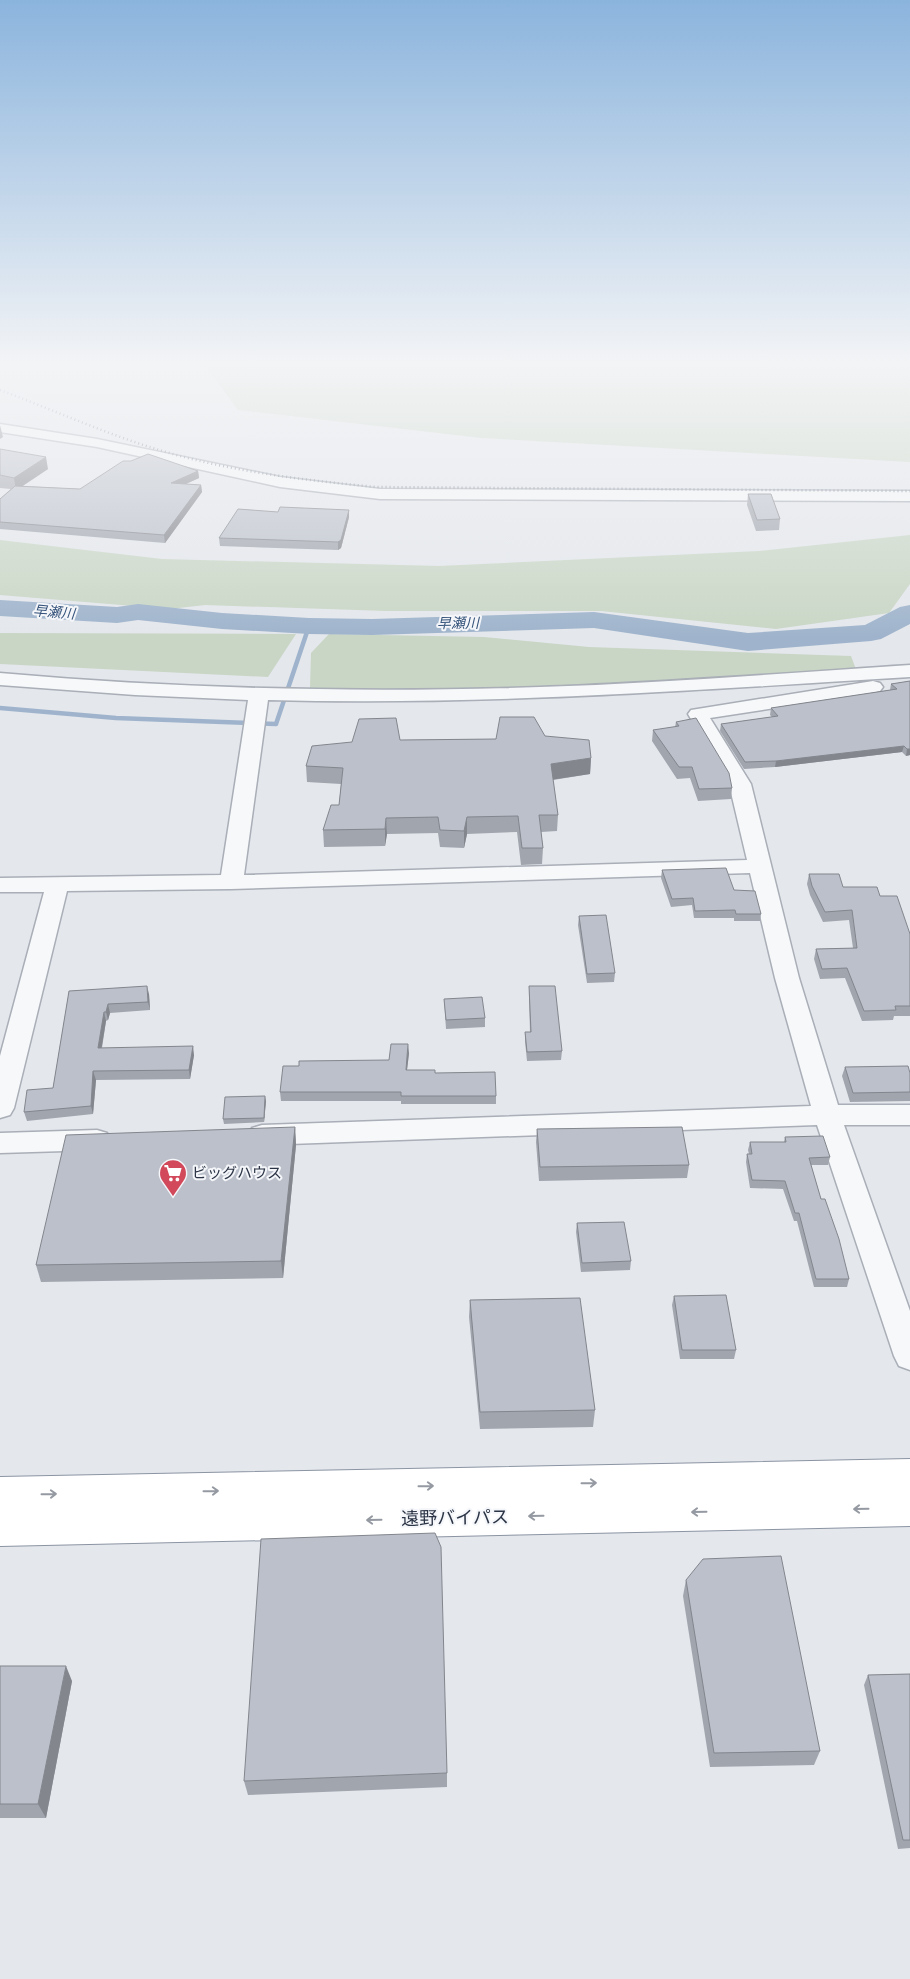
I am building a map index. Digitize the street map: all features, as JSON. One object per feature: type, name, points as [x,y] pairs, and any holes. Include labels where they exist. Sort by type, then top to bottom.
[{"type":"highway","name":"遠野バイパス","points":[[0,1495],[910,1476]]},
{"type":"highway","name":"遠野バイパス","points":[[0,1528],[910,1508]]},
{"type":"street","points":[[139,452],[280,482],[380,494],[910,496]]},
{"type":"street","points":[[0,679],[191,692],[443,696],[759,682],[910,671]]},
{"type":"street","points":[[910,679],[815,697],[698,714],[740,784],[787,978],[827,1115],[910,1356]]},
{"type":"street","points":[[231,882],[259,693]]},
{"type":"street","points":[[0,885],[231,882],[760,866]]},
{"type":"street","points":[[0,1108],[57,884]]},
{"type":"street","points":[[232,1136],[827,1115],[910,1115]]},
{"type":"street","points":[[0,1144],[118,1140]]},
{"type":"green space","points":[[738,452],[910,452],[910,462]]},
{"type":"green space","points":[[910,535],[910,584],[889,613],[776,629],[601,611],[386,611],[205,605],[170,609],[0,595],[0,540],[162,559],[439,566],[759,551]]},
{"type":"green space","points":[[0,633],[296,634],[268,677],[0,664]]},
{"type":"green space","points":[[329,634],[484,637],[589,647],[851,656],[857,672],[555,688],[428,692],[310,688],[311,653]]},
{"type":"building","points":[[0,452],[19,452],[46,457],[14,478],[0,475]]},
{"type":"building","points":[[148,454],[198,471],[171,483],[201,485],[164,535],[0,522],[0,499],[15,486],[80,489],[123,461],[131,461]]},
{"type":"building","points":[[748,494],[771,494],[780,519],[757,520]]},
{"type":"building","points":[[280,507],[349,510],[341,540],[338,542],[219,538],[238,509],[278,512]]},
{"type":"building","points":[[910,681],[910,749],[904,746],[776,761],[745,762],[721,724],[778,716],[771,708],[897,689],[891,684]]},
{"type":"building","points":[[500,717],[534,717],[545,736],[589,740],[591,758],[551,764],[558,815],[539,815],[543,848],[522,848],[518,816],[467,817],[464,831],[440,830],[438,817],[386,818],[385,829],[323,830],[331,805],[339,805],[343,768],[306,766],[312,746],[352,742],[359,719],[396,718],[400,740],[496,739]]},
{"type":"building","points":[[696,718],[729,773],[732,788],[699,789],[692,767],[679,767],[653,730],[679,726],[676,722]]},
{"type":"building","points":[[726,868],[734,890],[755,891],[761,914],[736,914],[735,910],[695,911],[693,898],[672,899],[662,870]]},
{"type":"building","points":[[809,874],[839,874],[843,887],[877,887],[880,896],[897,896],[910,934],[910,1006],[895,1006],[896,1010],[864,1011],[847,968],[822,969],[816,949],[857,948],[852,910],[825,912],[812,886]]},
{"type":"building","points":[[606,915],[615,973],[587,974],[579,916]]},
{"type":"building","points":[[147,986],[148,1002],[108,1004],[106,1012],[104,1012],[98,1048],[193,1046],[189,1070],[93,1071],[91,1106],[24,1112],[27,1090],[53,1088],[69,991]]},
{"type":"building","points":[[529,986],[555,986],[562,1051],[527,1052],[525,1032],[531,1032]]},
{"type":"building","points":[[482,997],[485,1018],[446,1020],[444,999]]},
{"type":"building","points":[[391,1044],[408,1044],[406,1070],[435,1070],[435,1073],[495,1072],[496,1096],[401,1096],[401,1092],[280,1092],[283,1066],[299,1066],[299,1061],[389,1060]]},
{"type":"building","points":[[908,1066],[910,1092],[853,1093],[845,1067]]},
{"type":"building","points":[[265,1096],[264,1118],[223,1119],[225,1097]]},
{"type":"building","points":[[295,1127],[281,1261],[36,1265],[66,1135]]},
{"type":"building","points":[[682,1127],[689,1165],[540,1167],[537,1129]]},
{"type":"building","points":[[823,1136],[830,1157],[809,1158],[821,1199],[825,1199],[839,1239],[849,1279],[816,1279],[799,1213],[795,1213],[785,1181],[752,1180],[747,1154],[752,1154],[750,1142],[786,1142],[785,1137]]},
{"type":"building","points":[[624,1222],[631,1261],[582,1263],[577,1223]]},
{"type":"building","points":[[726,1295],[736,1350],[682,1350],[674,1296]]},
{"type":"building","points":[[580,1298],[595,1410],[480,1412],[470,1300]]},
{"type":"building","points":[[435,1533],[441,1547],[447,1773],[244,1781],[261,1539]]},
{"type":"building","points":[[781,1556],[820,1751],[714,1753],[686,1580],[703,1559]]},
{"type":"building","points":[[0,1666],[66,1666],[38,1804],[0,1804]]},
{"type":"building","points":[[910,1674],[910,1840],[903,1840],[868,1675]]},
{"type":"waterway","name":"早瀬川","points":[[0,608],[117,615],[138,612],[222,621],[309,626],[372,627],[594,620],[748,642],[871,633],[910,613]]},
{"type":"waterway","points":[[0,708],[116,718],[276,724],[309,626]]},
{"type":"railway","points":[[167,452],[265,474],[376,487],[910,491]]},
{"type":"place","name":"ビッグハウス","points":[[173,1197]]}]
